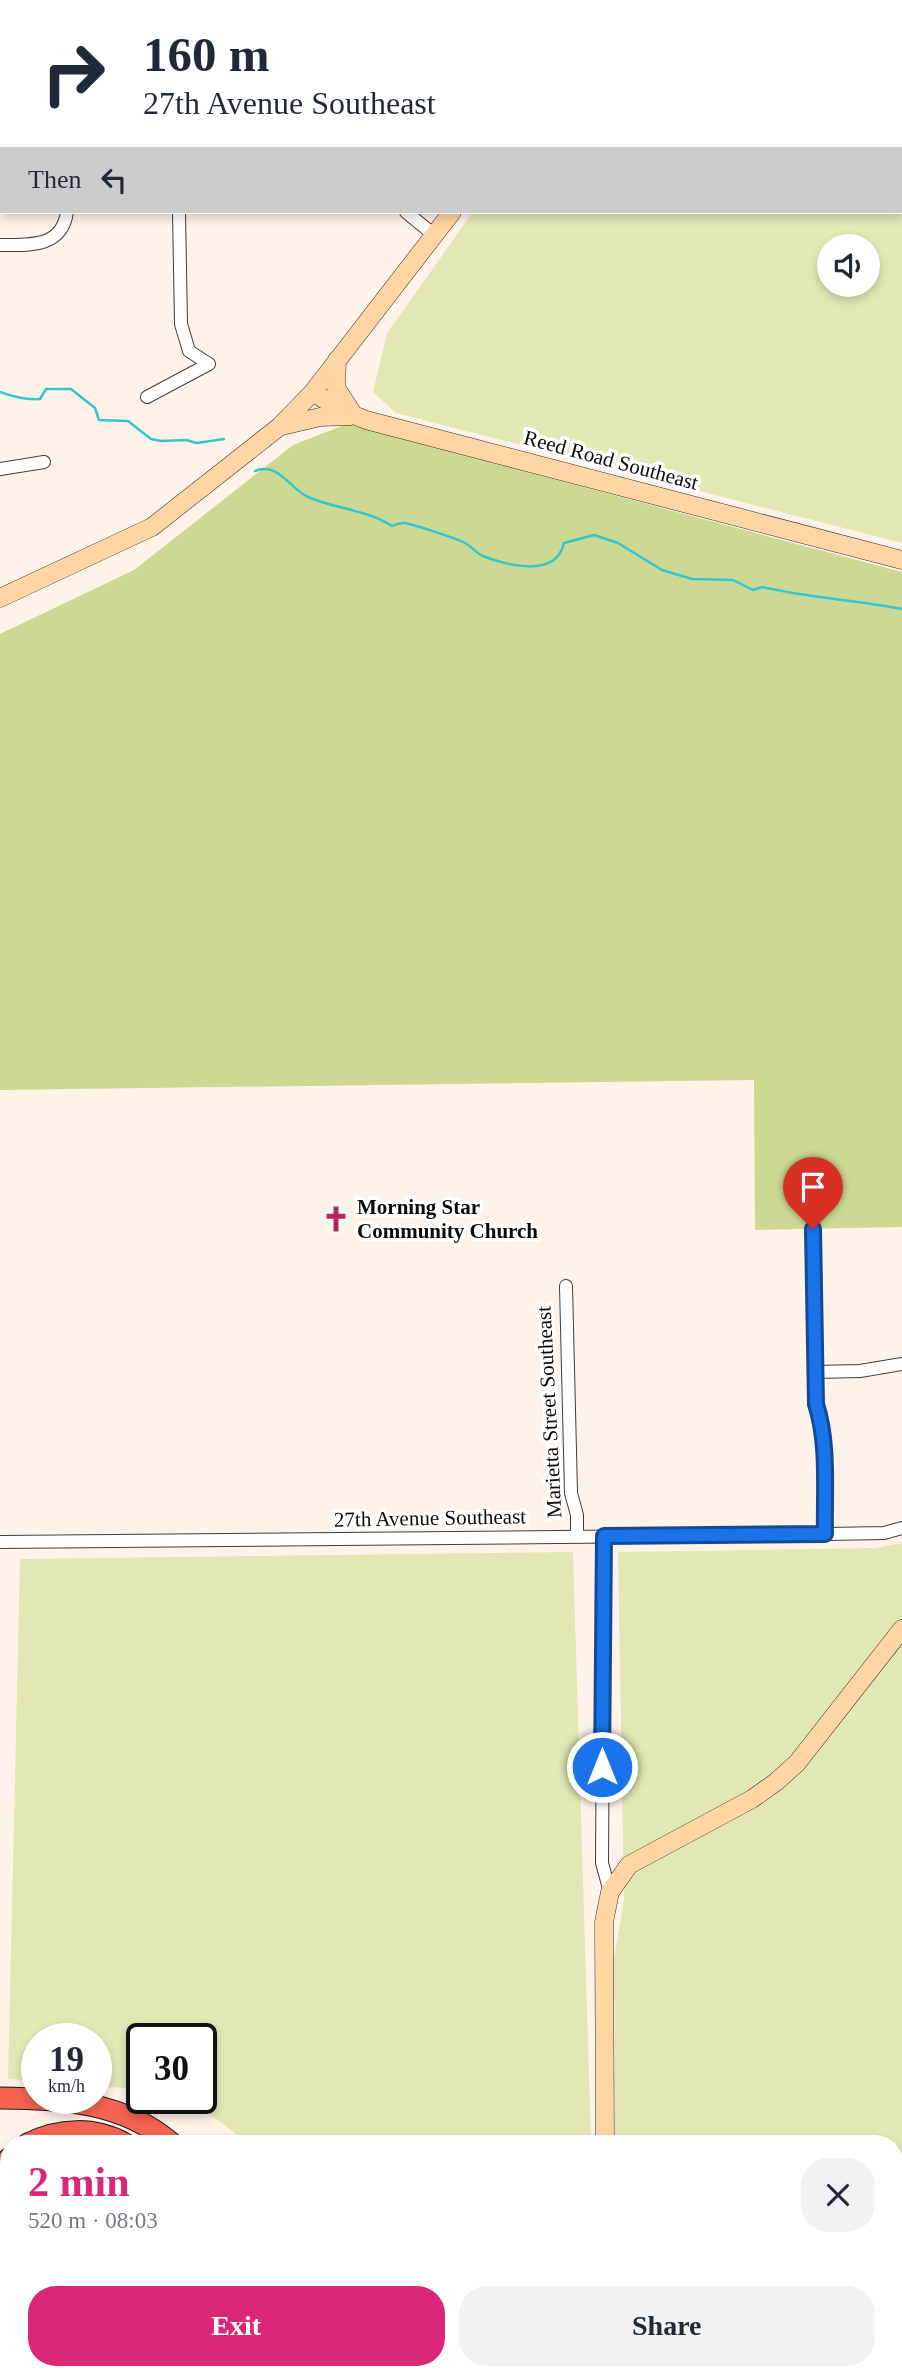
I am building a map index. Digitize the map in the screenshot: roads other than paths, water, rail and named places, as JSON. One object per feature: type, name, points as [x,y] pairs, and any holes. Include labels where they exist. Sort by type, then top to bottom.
[{"type":"highway","points":[[0,2098],[44,2099],[99,2106],[139,2120],[160,2135]]},
{"type":"highway","points":[[52,2135],[88,2131],[106,2135]]},
{"type":"street","points":[[0,245],[33,245],[56,236],[65,224],[67,214]]},
{"type":"street","points":[[147,397],[209,364],[189,351],[181,324],[179,214]]},
{"type":"street","points":[[409,214],[434,235]]},
{"type":"street","points":[[0,598],[152,527],[279,427],[313,392],[450,214]]},
{"type":"street","points":[[337,360],[336,388],[354,416]]},
{"type":"street","name":"Reed Road Southeast","points":[[313,392],[354,416],[902,560]]},
{"type":"street","points":[[279,427],[327,416],[354,416]]},
{"type":"street","points":[[0,469],[44,461]]},
{"type":"street","points":[[813,1229],[816,1404],[824,1454],[825,1534]]},
{"type":"street","name":"Marietta Street Southeast","points":[[566,1286],[571,1493],[577,1515],[577,1536]]},
{"type":"street","points":[[815,1373],[860,1371],[902,1364]]},
{"type":"street","name":"27th Avenue Southeast","points":[[0,1542],[825,1534],[884,1533],[902,1528]]},
{"type":"street","points":[[604,1536],[602,1863],[610,1892]]},
{"type":"street","points":[[605,2135],[603,1935],[610,1892],[622,1872],[638,1858],[752,1799],[782,1777],[821,1733],[902,1629]]},
{"type":"waterway","points":[[0,392],[19,398],[40,399],[46,389],[71,389],[95,408],[99,420],[128,421],[151,439],[197,443],[224,439]]},
{"type":"waterway","points":[[255,471],[270,470],[306,496],[316,500],[371,516],[392,526],[407,523],[433,531],[465,543],[483,556],[504,563],[541,565],[559,554],[564,543],[594,535],[618,543],[662,570],[692,579],[733,580],[753,590],[762,587],[902,609]]},
{"type":"place","name":"Morning Star Community Church","points":[[336,1219]]}]
